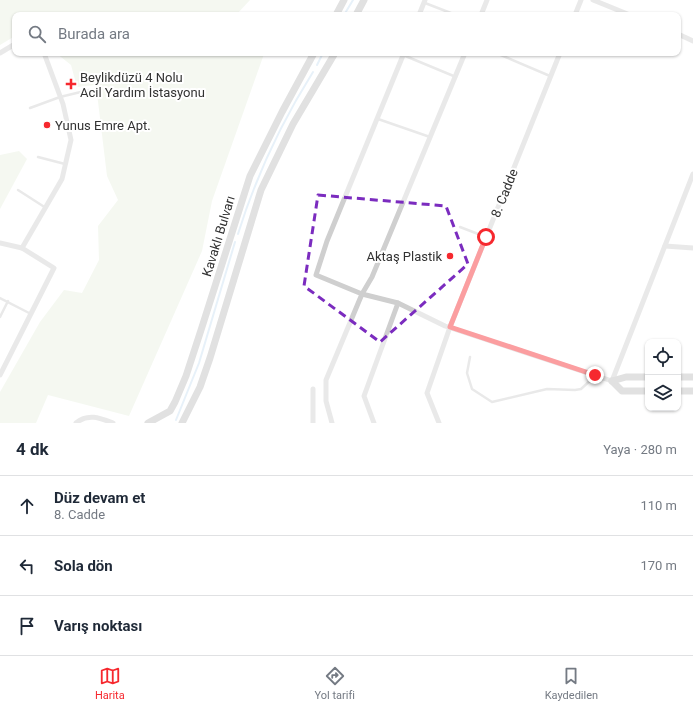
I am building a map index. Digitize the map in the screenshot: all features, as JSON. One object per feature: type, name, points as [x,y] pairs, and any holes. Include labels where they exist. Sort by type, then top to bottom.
[{"type":"main road","points":[[338,12],[344,0]]},
{"type":"main road","points":[[358,12],[364,0]]},
{"type":"main road","name":"Kavaklı Bulvarı","points":[[148,423],[170,411],[175,402],[191,362],[250,176],[312,56]]},
{"type":"main road","points":[[182,423],[200,387],[210,358],[261,190],[293,124],[333,56]]},
{"type":"main road","points":[[645,377],[626,377],[612,381],[622,391],[645,391]]},
{"type":"main road","points":[[681,377],[693,377]]},
{"type":"main road","points":[[681,391],[693,391]]},
{"type":"street","points":[[482,12],[487,0]]},
{"type":"street","points":[[576,12],[581,0]]},
{"type":"street","points":[[593,0],[623,12]]},
{"type":"street","points":[[420,12],[425,1]]},
{"type":"street","points":[[681,35],[693,41]]},
{"type":"street","points":[[0,53],[12,46]]},
{"type":"street","points":[[22,248],[62,179],[71,140],[60,97],[45,56]]},
{"type":"street","points":[[402,56],[327,241],[316,275],[362,294],[398,303],[450,327],[612,381],[693,174]]},
{"type":"street","points":[[332,423],[326,400],[326,380],[362,294],[372,277],[464,56]]},
{"type":"street","name":"8. Cadde","points":[[439,423],[427,393],[450,327],[559,56]]},
{"type":"street","points":[[0,243],[22,248],[54,268],[0,375]]},
{"type":"street","points":[[664,246],[693,248]]},
{"type":"street","points":[[374,423],[364,396],[398,303]]},
{"type":"street","points":[[313,389],[313,423]]},
{"type":"street","points":[[76,423],[85,418],[92,417],[113,423]]},
{"type":"lane","points":[[425,1],[449,12]]},
{"type":"lane","points":[[408,56],[456,77]]},
{"type":"lane","points":[[503,56],[551,76]]},
{"type":"lane","points":[[30,108],[60,97],[89,90]]},
{"type":"lane","points":[[377,119],[431,137]]},
{"type":"lane","points":[[38,156],[65,164]]},
{"type":"lane","points":[[18,190],[46,208]]},
{"type":"lane","points":[[460,227],[486,237]]},
{"type":"lane","points":[[0,298],[31,314]]},
{"type":"lane","points":[[0,317],[8,301]]},
{"type":"lane","points":[[470,357],[467,373],[472,389],[492,402],[547,389],[581,389],[595,375]]},
{"type":"highlighted area","points":[[318,195],[446,206],[468,264],[380,342],[304,286]]},
{"type":"green space","points":[[0,0],[250,0],[239,12],[12,12],[12,38],[0,45]]},
{"type":"green space","points":[[60,56],[263,56],[212,201],[202,251],[129,416],[48,395],[36,423],[0,423],[0,392],[40,322],[64,290],[82,293],[99,260],[98,226],[118,200],[107,176],[96,85],[77,87],[71,65]]},
{"type":"green space","points":[[19,151],[27,159],[0,209],[0,155]]},
{"type":"waterway","points":[[346,12],[353,0]]},
{"type":"waterway","points":[[317,65],[322,56]]},
{"type":"waterway","points":[[238,234],[245,212],[270,150],[301,91],[313,72]]},
{"type":"waterway","points":[[176,420],[199,363],[235,242]]},
{"type":"place","name":"Beylikdüzü 4 Nolu Acil Yardım İstasyonu","points":[[71,84]]},
{"type":"place","name":"Yunus Emre Apt.","points":[[47,125]]},
{"type":"place","name":"Aktaş Plastik","points":[[450,256]]},
{"type":"route","points":[[486,237],[450,327],[595,375]]}]
